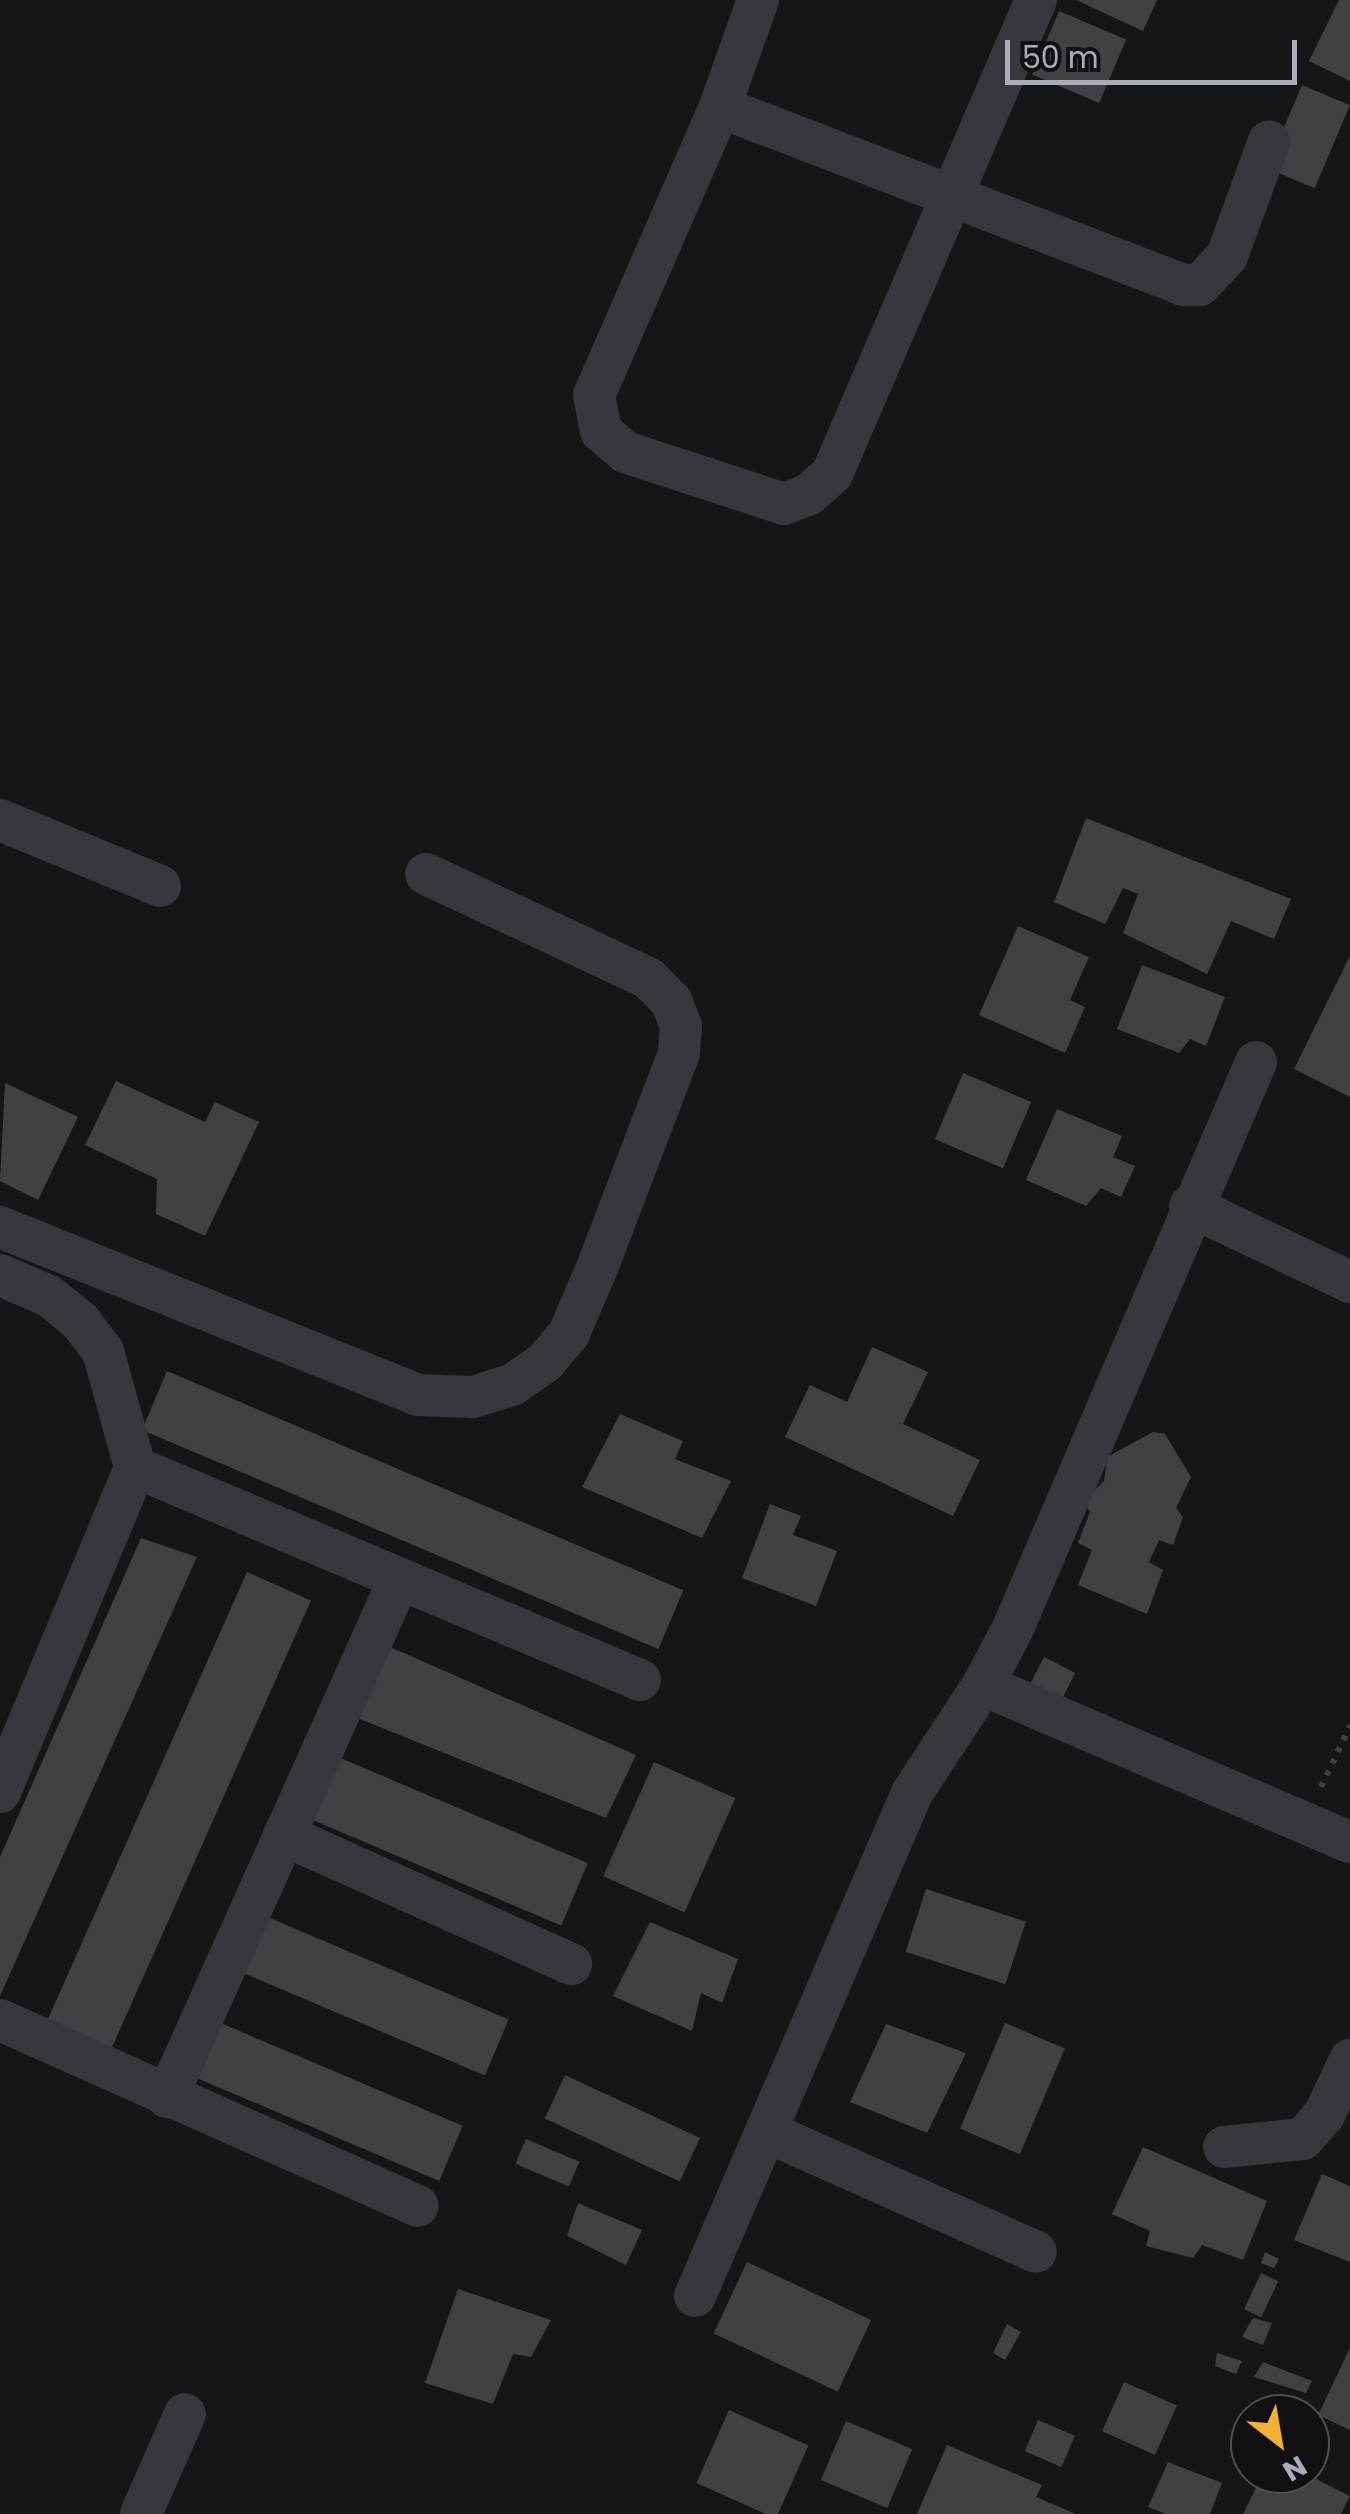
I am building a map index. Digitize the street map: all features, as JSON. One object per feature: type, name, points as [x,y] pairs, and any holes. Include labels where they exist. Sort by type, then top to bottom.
[{"type":"street","points":[[758,0],[720,107],[594,395],[602,431],[626,452],[784,504],[808,495],[832,474],[957,194],[1036,0]]},
{"type":"street","points":[[720,107],[957,194],[1183,284],[1200,285],[1226,256],[1270,141]]},
{"type":"street","points":[[0,820],[160,886]]},
{"type":"street","points":[[0,1226],[418,1396],[474,1397],[512,1385],[545,1362],[569,1333],[597,1268],[679,1053],[681,1026],[672,1002],[648,978],[426,874]]},
{"type":"street","points":[[695,2296],[769,2133],[912,1794],[983,1685],[1014,1628],[1190,1206],[1256,1062]]},
{"type":"street","points":[[1190,1206],[1350,1282]]},
{"type":"street","points":[[0,1275],[48,1296],[80,1321],[103,1351],[135,1466],[0,1792]]},
{"type":"street","points":[[135,1466],[398,1582],[640,1680]]},
{"type":"street","points":[[167,2097],[398,1582]]},
{"type":"street","points":[[983,1685],[1350,1842]]},
{"type":"street","points":[[284,1835],[571,1964]]},
{"type":"street","points":[[0,2020],[417,2206]]},
{"type":"street","points":[[1224,2147],[1303,2139],[1324,2115],[1350,2060]]},
{"type":"street","points":[[769,2133],[1036,2252]]},
{"type":"street","points":[[140,2514],[184,2414]]},
{"type":"path","points":[[1304,1825],[1350,1726]]},
{"type":"building","points":[[1076,0],[1157,0],[1143,31]]},
{"type":"building","points":[[1339,0],[1350,0],[1350,81],[1309,61]]},
{"type":"building","points":[[1059,11],[1126,40],[1099,103],[1032,75]]},
{"type":"building","points":[[1302,85],[1350,105],[1315,188],[1267,168]]},
{"type":"building","points":[[1086,818],[1291,899],[1274,939],[1231,921],[1207,974],[1123,933],[1138,894],[1123,888],[1105,924],[1054,902]]},
{"type":"building","points":[[1018,926],[1089,957],[1070,1000],[1085,1007],[1065,1053],[979,1015]]},
{"type":"building","points":[[1350,956],[1350,1097],[1294,1069]]},
{"type":"building","points":[[1142,965],[1225,997],[1206,1046],[1190,1039],[1179,1053],[1117,1029]]},
{"type":"building","points":[[963,1073],[1031,1102],[1003,1168],[935,1139]]},
{"type":"building","points":[[116,1081],[205,1122],[215,1102],[259,1122],[205,1236],[156,1214],[157,1179],[85,1145]]},
{"type":"building","points":[[5,1083],[78,1117],[38,1200],[0,1181]]},
{"type":"building","points":[[1057,1109],[1122,1136],[1113,1157],[1135,1166],[1121,1197],[1101,1188],[1086,1206],[1026,1180]]},
{"type":"building","points":[[872,1347],[928,1372],[903,1424],[980,1460],[953,1516],[785,1437],[810,1385],[847,1402]]},
{"type":"building","points":[[167,1371],[683,1590],[658,1649],[142,1430]]},
{"type":"building","points":[[620,1414],[683,1441],[675,1459],[731,1481],[702,1538],[582,1487]]},
{"type":"building","points":[[1153,1432],[1165,1434],[1191,1477],[1176,1508],[1183,1517],[1173,1545],[1159,1540],[1149,1562],[1163,1570],[1147,1614],[1078,1585],[1092,1550],[1078,1543],[1090,1512],[1083,1501],[1104,1481],[1107,1457]]},
{"type":"building","points":[[770,1504],[801,1516],[793,1535],[837,1551],[816,1606],[742,1578]]},
{"type":"building","points":[[141,1538],[197,1557],[0,1996],[0,1857]]},
{"type":"building","points":[[247,1572],[311,1600],[110,2052],[46,2023]]},
{"type":"building","points":[[372,1639],[636,1755],[606,1818],[350,1715]]},
{"type":"building","points":[[1044,1657],[1075,1673],[1061,1701],[1030,1685]]},
{"type":"building","points":[[331,1754],[588,1863],[561,1926],[304,1817]]},
{"type":"building","points":[[654,1762],[735,1798],[684,1912],[603,1876]]},
{"type":"building","points":[[926,1889],[1026,1921],[1005,1984],[906,1952]]},
{"type":"building","points":[[251,1910],[509,2019],[485,2076],[227,1966]]},
{"type":"building","points":[[650,1922],[738,1959],[722,2003],[701,1993],[692,2031],[613,1996]]},
{"type":"building","points":[[216,2021],[463,2126],[439,2181],[193,2076]]},
{"type":"building","points":[[1005,2023],[1065,2048],[1020,2154],[960,2129]]},
{"type":"building","points":[[886,2024],[966,2053],[927,2133],[850,2102]]},
{"type":"building","points":[[565,2075],[700,2138],[680,2181],[545,2119]]},
{"type":"building","points":[[526,2139],[579,2162],[569,2187],[515,2164]]},
{"type":"building","points":[[1143,2147],[1267,2201],[1243,2260],[1202,2245],[1193,2258],[1146,2246],[1150,2231],[1112,2214]]},
{"type":"building","points":[[1322,2174],[1350,2186],[1350,2262],[1294,2240]]},
{"type":"building","points":[[578,2203],[642,2230],[626,2265],[567,2236]]},
{"type":"building","points":[[1265,2252],[1279,2259],[1274,2268],[1261,2263]]},
{"type":"building","points":[[747,2262],[871,2320],[838,2391],[714,2334]]},
{"type":"building","points":[[1261,2273],[1278,2281],[1261,2317],[1244,2309]]},
{"type":"building","points":[[458,2289],[551,2320],[531,2357],[513,2354],[493,2404],[425,2383]]},
{"type":"building","points":[[1253,2318],[1272,2323],[1263,2345],[1242,2337]]},
{"type":"building","points":[[1007,2324],[1021,2332],[1005,2360],[993,2353]]},
{"type":"building","points":[[1350,2348],[1350,2430],[1330,2421],[1328,2394]]},
{"type":"building","points":[[1217,2353],[1242,2361],[1236,2374],[1215,2366]]},
{"type":"building","points":[[1263,2362],[1312,2381],[1306,2393],[1254,2377]]},
{"type":"building","points":[[1124,2382],[1177,2406],[1155,2455],[1102,2431]]},
{"type":"building","points":[[729,2410],[808,2445],[778,2514],[766,2514],[696,2483]]},
{"type":"building","points":[[1038,2420],[1075,2436],[1062,2467],[1025,2451]]},
{"type":"building","points":[[846,2421],[912,2449],[887,2508],[821,2480]]},
{"type":"building","points":[[947,2445],[1042,2485],[1036,2497],[1076,2514],[917,2514]]},
{"type":"building","points":[[1168,2462],[1222,2483],[1210,2514],[1166,2514],[1148,2507]]},
{"type":"building","points":[[1330,2486],[1350,2496],[1341,2514],[1243,2514],[1253,2494],[1330,2494]]}]
